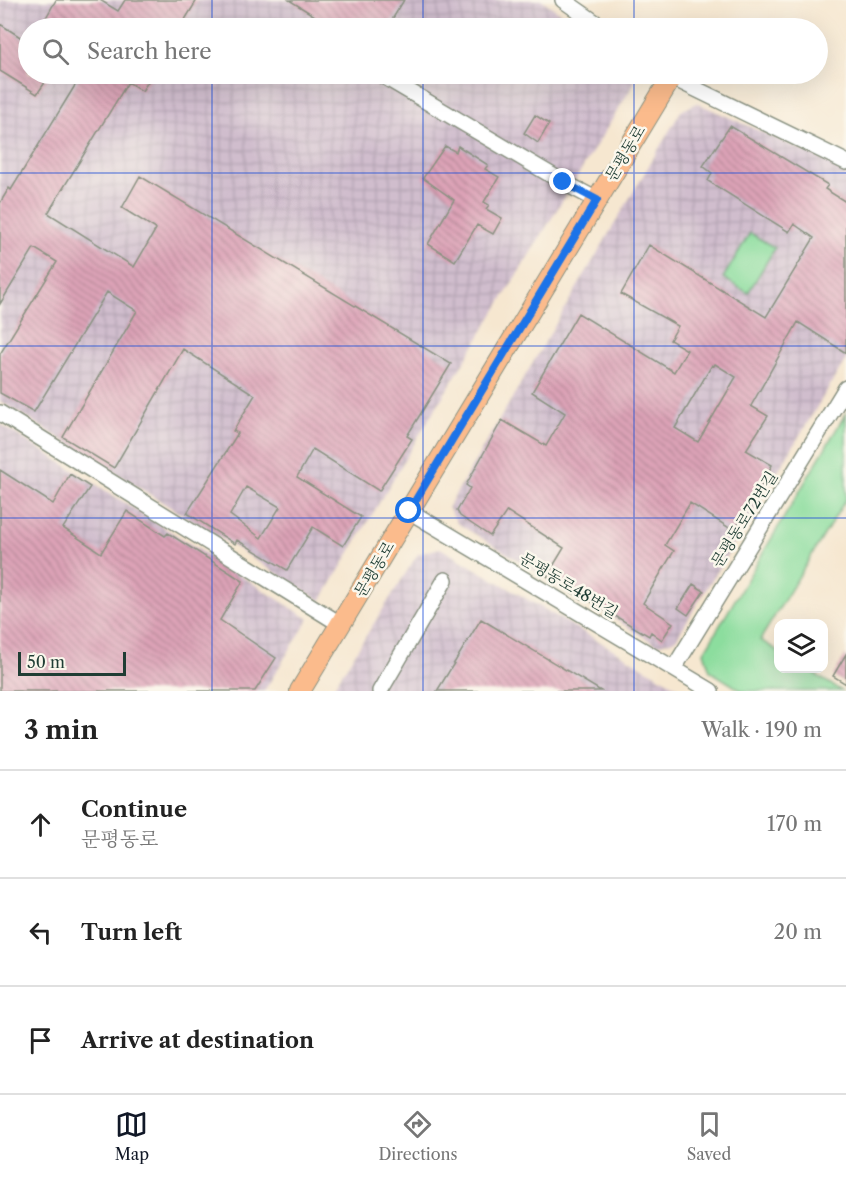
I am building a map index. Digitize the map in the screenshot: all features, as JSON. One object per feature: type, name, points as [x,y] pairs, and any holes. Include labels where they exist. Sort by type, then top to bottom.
[{"type":"main road","name":"문평동로","points":[[300,691],[597,200],[663,84]]},
{"type":"street","points":[[563,0],[589,18]]},
{"type":"street","points":[[397,84],[597,200]]},
{"type":"street","points":[[685,84],[846,162]]},
{"type":"street","name":"문평동로72번길","points":[[674,668],[846,388]]},
{"type":"street","points":[[0,413],[340,624]]},
{"type":"street","name":"문평동로48번길","points":[[409,511],[711,691]]},
{"type":"street","points":[[380,691],[445,580]]},
{"type":"shaded area","points":[[0,0],[542,0],[567,18],[18,18],[18,84],[634,84],[418,437],[321,601],[0,401]]},
{"type":"shaded area","points":[[697,103],[846,170],[846,359],[676,639],[657,645],[457,523],[448,507],[681,111]]},
{"type":"shaded area","points":[[0,424],[309,619],[264,691],[0,691]]},
{"type":"shaded area","points":[[440,548],[684,691],[331,691],[418,554]]},
{"type":"green space","points":[[750,233],[775,248],[748,293],[723,278]]},
{"type":"green space","points":[[846,413],[846,499],[760,640],[774,649],[774,673],[813,673],[842,691],[742,691],[710,671],[704,652]]},
{"type":"building","points":[[56,0],[100,0],[118,11],[125,0],[197,0],[186,18],[46,18]]},
{"type":"building","points":[[289,0],[404,0],[393,18],[318,18]]},
{"type":"building","points":[[0,24],[18,36],[18,82],[0,71]]},
{"type":"building","points":[[21,84],[44,84],[37,94]]},
{"type":"building","points":[[76,84],[127,84],[48,213],[134,267],[156,229],[122,208],[140,176],[451,364],[407,436],[412,439],[379,491],[313,449],[297,477],[361,517],[343,546],[313,527],[287,570],[237,540],[235,544],[187,513],[238,433],[233,431],[255,395],[183,349],[114,468],[63,437],[137,311],[107,292],[34,412],[0,393],[0,354],[57,262],[34,248],[0,304],[0,203],[9,188],[11,190]],"holes":[[[246,487],[280,507],[261,538],[230,515]]]},
{"type":"building","points":[[131,84],[147,84],[142,91]]},
{"type":"building","points":[[535,115],[549,124],[538,143],[524,133]]},
{"type":"building","points":[[730,126],[828,185],[825,189],[846,202],[846,353],[798,322],[751,406],[768,416],[746,450],[772,465],[750,506],[734,531],[690,503],[665,545],[674,551],[643,603],[673,623],[662,640],[651,632],[649,636],[583,597],[582,599],[547,576],[564,548],[507,511],[490,536],[460,516],[457,511],[470,488],[466,485],[502,420],[546,446],[565,413],[532,392],[578,313],[674,372],[687,350],[670,340],[678,326],[621,294],[649,245],[766,317],[814,238],[794,224],[789,232],[708,181],[712,173],[703,166]],"holes":[[[715,364],[736,377],[698,442],[675,428],[712,365]]]},
{"type":"building","points":[[445,146],[456,152],[458,146],[488,165],[485,169],[499,177],[484,202],[489,205],[486,209],[502,218],[493,234],[477,225],[455,261],[428,244],[454,200],[423,178]]},
{"type":"building","points":[[0,470],[53,504],[70,474],[90,487],[63,528],[101,553],[127,511],[165,536],[168,533],[243,581],[220,620],[276,658],[255,691],[0,691]]},
{"type":"building","points":[[693,584],[704,591],[688,615],[678,608]]},
{"type":"building","points":[[481,619],[601,691],[437,691]]},
{"type":"building","points":[[846,654],[846,684],[833,676]]},
{"type":"route","points":[[409,511],[597,200],[563,182]]}]
